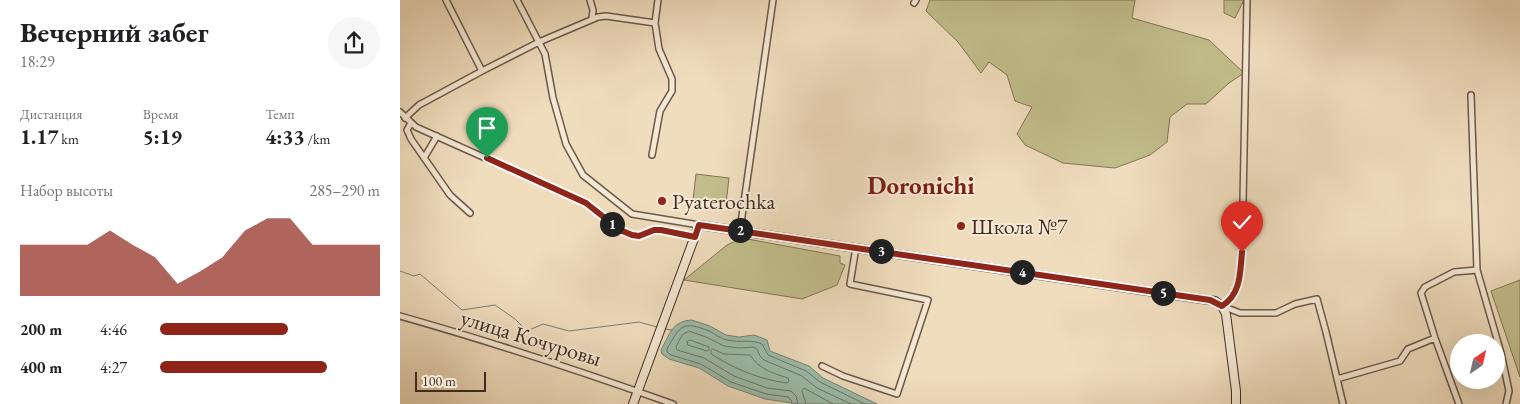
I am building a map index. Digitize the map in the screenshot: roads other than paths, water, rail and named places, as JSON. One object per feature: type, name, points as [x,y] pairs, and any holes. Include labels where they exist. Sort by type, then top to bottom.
[{"type":"street","points":[[446,0],[482,71]]},
{"type":"street","points":[[517,0],[545,54],[553,98],[566,144],[583,175],[632,214],[1210,300],[1240,313],[1276,313],[1295,304],[1317,299],[1343,404]]},
{"type":"street","points":[[590,0],[593,10],[592,19]]},
{"type":"street","points":[[652,155],[660,111],[672,91],[672,79],[659,49],[656,23],[658,0]]},
{"type":"street","points":[[740,230],[772,0]]},
{"type":"street","points":[[1222,306],[1232,299],[1237,289],[1242,252],[1246,0]]},
{"type":"street","points":[[405,118],[419,104],[539,42],[592,19],[606,16],[656,23]]},
{"type":"street","points":[[1471,95],[1477,270],[1510,391],[1506,404]]},
{"type":"street","points":[[400,112],[411,123],[586,203],[620,230],[639,236],[654,230],[661,230],[695,237]]},
{"type":"street","points":[[411,123],[407,130],[411,139],[450,195],[470,213]]},
{"type":"street","points":[[424,158],[438,136]]},
{"type":"street","points":[[633,404],[699,225]]},
{"type":"street","points":[[822,366],[843,376],[897,394],[928,300],[850,284],[856,247]]},
{"type":"street","points":[[1459,404],[1421,296],[1422,290],[1425,287],[1454,272],[1477,270]]},
{"type":"street","points":[[1222,306],[1226,314],[1236,404]]},
{"type":"street","name":"улица Кочуровы","points":[[400,316],[523,353],[673,404]]},
{"type":"street","points":[[1337,378],[1400,361],[1408,349],[1435,338]]},
{"type":"water","points":[[692,320],[710,326],[726,335],[739,337],[754,335],[767,340],[770,351],[809,366],[823,378],[877,404],[799,404],[765,399],[728,386],[699,368],[669,359],[662,354],[661,350],[672,329],[680,323]]},
{"type":"waterway","points":[[400,271],[414,276],[420,274],[462,310],[495,305],[515,319],[527,331],[543,324],[569,331],[639,322],[657,327]]},
{"type":"waterway","points":[[665,329],[672,330]]},
{"type":"place","name":"Pyaterochka","points":[[662,201]]},
{"type":"place","name":"Школа №7","points":[[961,226]]},
{"type":"district","name":"Doronichi","points":[[921,185]]}]
